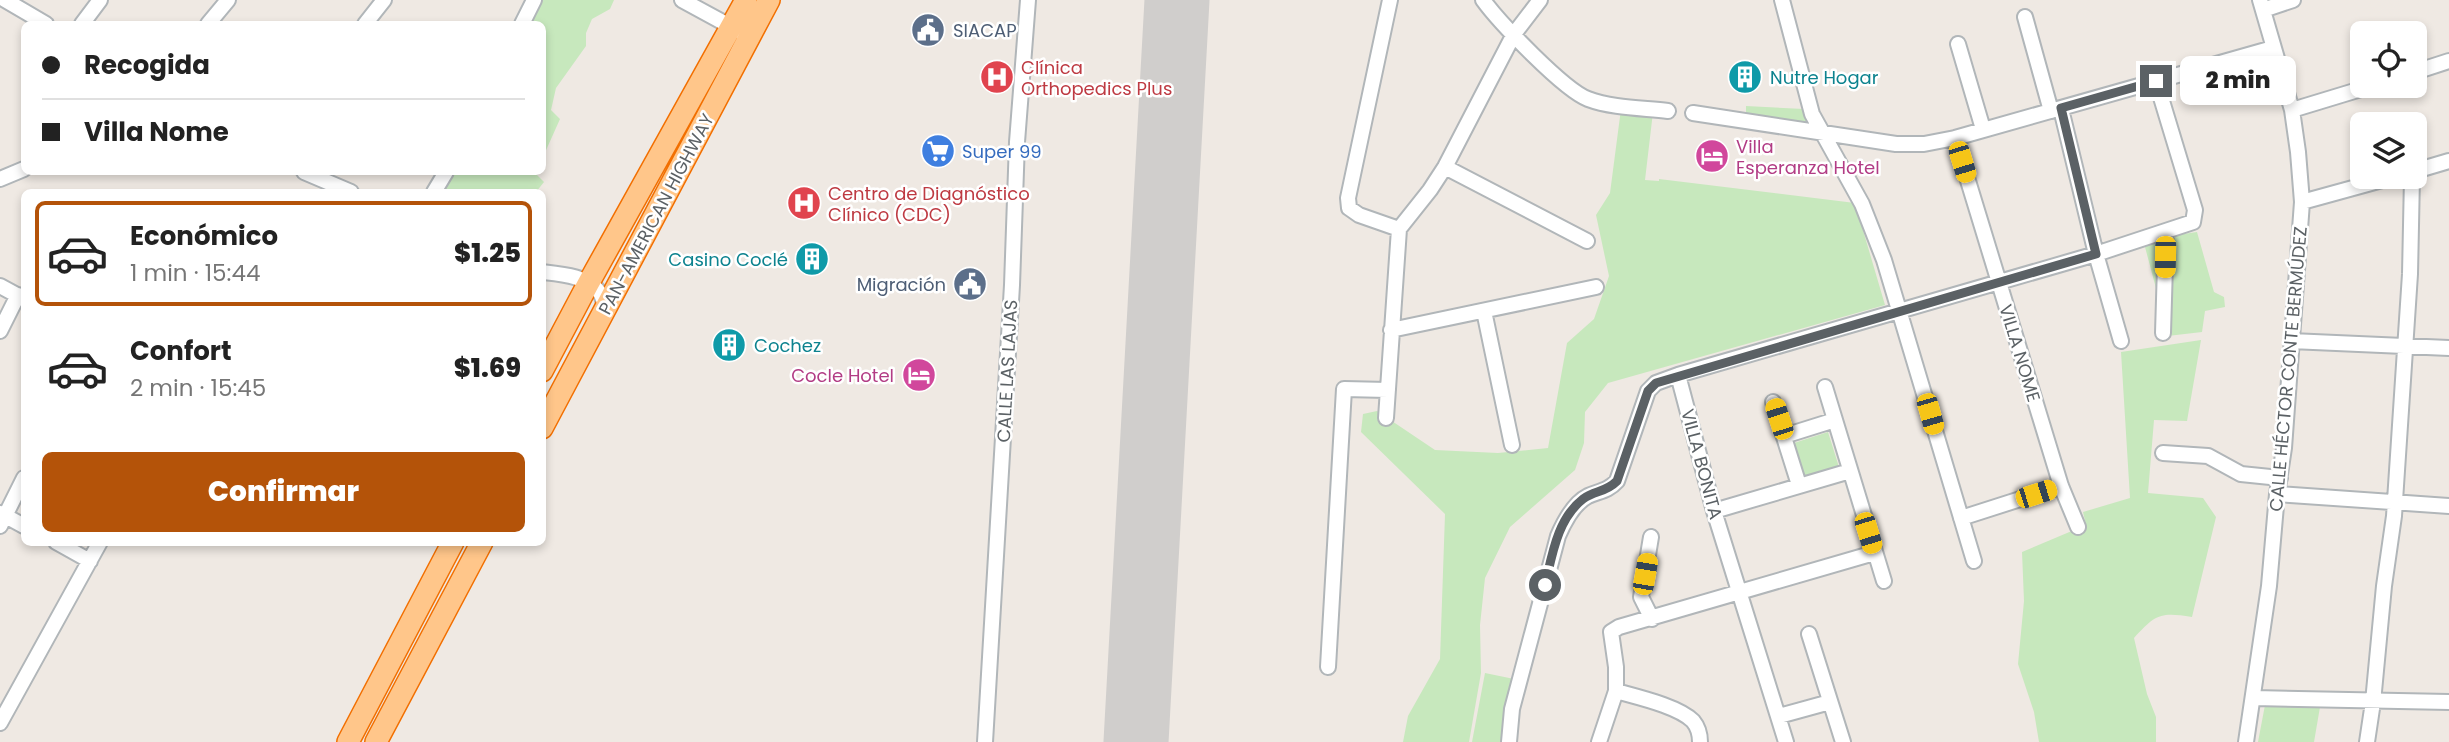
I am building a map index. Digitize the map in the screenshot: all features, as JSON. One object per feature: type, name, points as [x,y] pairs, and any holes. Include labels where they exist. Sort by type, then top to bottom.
[{"type":"highway","name":"PAN-AMERICAN HIGHWAY","points":[[546,421],[606,309],[741,31],[746,0]]},
{"type":"highway","points":[[741,31],[755,0]]},
{"type":"highway","name":"PAN-AMERICAN HIGHWAY","points":[[546,363],[588,284],[741,31],[769,0]]},
{"type":"highway","points":[[348,742],[451,546]]},
{"type":"highway","points":[[376,742],[480,546]]},
{"type":"street","points":[[5,0],[41,21]]},
{"type":"street","points":[[84,21],[100,0]]},
{"type":"street","points":[[210,21],[228,0]]},
{"type":"street","points":[[367,21],[384,0]]},
{"type":"street","points":[[524,21],[534,0]]},
{"type":"street","points":[[682,0],[741,31]]},
{"type":"street","name":"CALLE LAS LAJAS","points":[[985,742],[1012,285],[1017,142],[1028,0]]},
{"type":"street","points":[[1390,0],[1348,198],[1349,208],[1359,215],[1399,229]]},
{"type":"street","points":[[1483,0],[1566,86],[1587,99],[1612,105],[1668,111]]},
{"type":"street","points":[[1386,418],[1399,229],[1445,167],[1514,34],[1540,0]]},
{"type":"street","points":[[1782,0],[1806,97],[1822,134],[1862,204],[1900,310],[1974,561]]},
{"type":"street","points":[[2261,5],[2292,0]]},
{"type":"street","name":"CALLE HÉCTOR CONTE BERMÚDEZ","points":[[2246,742],[2269,586],[2291,376],[2291,341],[2302,202],[2292,110],[2261,5]]},
{"type":"street","points":[[2025,17],[2056,110],[2121,341]]},
{"type":"street","points":[[1958,44],[1983,129]]},
{"type":"street","points":[[1693,113],[1896,144],[1924,144],[1955,138],[2273,48]]},
{"type":"street","points":[[2427,68],[2449,61]]},
{"type":"street","points":[[1509,742],[1512,709],[1563,523],[1581,500],[1608,491],[1617,481],[1648,391],[1656,383],[1678,375],[2189,225],[2195,219],[2195,210],[2156,81]]},
{"type":"street","points":[[2292,110],[2350,92]]},
{"type":"street","name":"VILLA NOME","points":[[1955,138],[2061,486],[2078,527]]},
{"type":"street","points":[[2427,167],[2449,161]]},
{"type":"street","points":[[1445,167],[1587,241]]},
{"type":"street","points":[[0,179],[21,170]]},
{"type":"street","points":[[311,175],[344,189]]},
{"type":"street","points":[[2302,202],[2350,189]]},
{"type":"street","points":[[2367,742],[2394,502],[2410,274],[2412,189]]},
{"type":"street","points":[[2164,333],[2166,232]]},
{"type":"street","points":[[546,272],[565,274],[588,284],[600,293],[606,309]]},
{"type":"street","points":[[588,284],[606,284],[622,277]]},
{"type":"street","points":[[0,286],[21,297],[0,331]]},
{"type":"street","points":[[1391,330],[1596,287]]},
{"type":"street","points":[[1484,311],[1511,445]]},
{"type":"street","points":[[2291,341],[2449,348]]},
{"type":"street","name":"VILLA BONITA","points":[[1678,375],[1738,592],[1786,742]]},
{"type":"street","points":[[1825,387],[1884,581]]},
{"type":"street","points":[[1328,667],[1344,389],[1388,390]]},
{"type":"street","points":[[1773,402],[1799,485]]},
{"type":"street","points":[[1784,436],[1835,420]]},
{"type":"street","points":[[2163,453],[2207,456],[2241,474],[2280,478]]},
{"type":"street","points":[[1714,510],[1850,471]]},
{"type":"street","points":[[21,483],[2,518],[21,525]]},
{"type":"street","points":[[1961,519],[2061,486]]},
{"type":"street","points":[[2277,494],[2449,506]]},
{"type":"street","points":[[1651,537],[1641,597],[1652,620]]},
{"type":"street","points":[[63,546],[90,561]]},
{"type":"street","points":[[0,723],[98,546]]},
{"type":"street","points":[[1598,742],[1616,691],[1611,632],[1619,627],[1652,620],[1874,553]]},
{"type":"street","points":[[1809,634],[1843,742]]},
{"type":"street","points":[[1616,691],[1681,713],[1693,722],[1700,733],[1700,742]]},
{"type":"street","points":[[2254,698],[2449,702]]},
{"type":"street","points":[[1779,716],[1830,702]]},
{"type":"green space","points":[[543,0],[614,0],[610,9],[592,19],[586,33],[586,46],[556,88],[551,110],[560,119],[546,150],[546,21],[532,21]]},
{"type":"green space","points":[[1746,106],[1804,109],[1809,126],[1764,121],[1746,113]]},
{"type":"green space","points":[[1621,109],[1653,112],[1645,180],[1659,179],[1855,203],[1885,305],[1608,383],[1585,412],[1584,443],[1575,470],[1510,527],[1485,578],[1480,625],[1481,673],[1469,742],[1403,742],[1408,716],[1440,659],[1445,514],[1361,432],[1363,414],[1377,411],[1435,450],[1498,453],[1548,448],[1567,343],[1594,319],[1609,276],[1596,215],[1610,193]]},
{"type":"green space","points":[[449,175],[537,175],[544,182],[538,189],[442,189]]},
{"type":"green space","points":[[2197,232],[2214,292],[2224,297],[2225,307],[2205,311],[2202,332],[2159,337],[2157,292],[2145,247],[2169,236]]},
{"type":"green space","points":[[2201,340],[2187,421],[2154,420],[2148,493],[2203,498],[2216,517],[2192,617],[2159,617],[2134,638],[2147,694],[2156,717],[2156,742],[2039,742],[2034,712],[2018,664],[2024,601],[2022,552],[2086,525],[2083,512],[2130,498],[2121,352]]},
{"type":"green space","points":[[1828,432],[1839,467],[1805,477],[1794,443]]},
{"type":"green space","points":[[1485,673],[1514,679],[1502,742],[1472,742]]},
{"type":"green space","points":[[2265,705],[2320,707],[2314,742],[2258,742]]},
{"type":"runway","points":[[1136,742],[1177,0]]},
{"type":"place","name":"SIACAP","points":[[928,30]]},
{"type":"place","name":"Clínica Orthopedics Plus","points":[[997,77]]},
{"type":"place","name":"Nutre Hogar","points":[[1745,77]]},
{"type":"place","name":"Super 99","points":[[938,151]]},
{"type":"place","name":"Villa Esperanza Hotel","points":[[1712,156]]},
{"type":"place","name":"Centro de Diagnóstico Clínico (CDC)","points":[[804,203]]},
{"type":"place","name":"Casino Coclé","points":[[812,259]]},
{"type":"place","name":"Migración","points":[[970,284]]},
{"type":"place","name":"Cochez","points":[[729,345]]},
{"type":"place","name":"Cocle Hotel","points":[[919,375]]},
{"type":"route","points":[[1545,585],[1563,523],[1581,500],[1608,491],[1617,481],[1648,391],[1656,383],[2096,254],[2061,108],[2156,81]]}]
